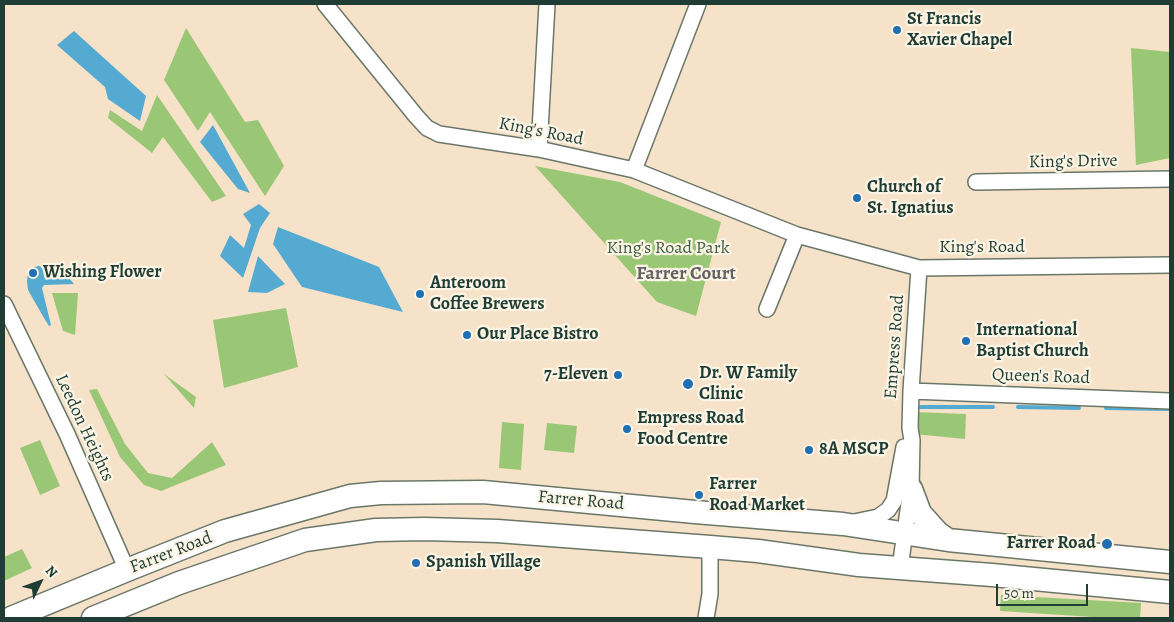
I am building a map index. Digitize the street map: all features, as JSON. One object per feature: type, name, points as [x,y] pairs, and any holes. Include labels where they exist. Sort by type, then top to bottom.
[{"type":"highway","points":[[911,489],[920,513],[938,533],[948,540]]},
{"type":"highway","name":"Farrer Road","points":[[12,618],[225,532],[350,496],[381,493],[483,492],[843,524],[948,540],[1170,562]]},
{"type":"highway","name":"Farrer Road","points":[[93,618],[188,580],[305,540],[376,530],[425,528],[496,531],[758,551],[859,565],[1170,592]]},
{"type":"street","name":"King's Road","points":[[325,4],[427,128],[439,134],[539,149],[634,170],[797,236],[919,268],[1170,265]]},
{"type":"street","points":[[539,149],[547,4]]},
{"type":"street","points":[[634,170],[698,4]]},
{"type":"street","name":"King's Drive","points":[[976,182],[1170,179]]},
{"type":"street","points":[[766,309],[797,236]]},
{"type":"street","name":"Empress Road","points":[[900,568],[911,489],[911,391],[919,268]]},
{"type":"street","name":"Leedon Heights","points":[[4,304],[67,434],[127,570]]},
{"type":"street","name":"Queen's Road","points":[[911,391],[1170,401]]},
{"type":"street","name":"Empress Road","points":[[843,524],[878,517],[888,510],[894,501],[905,439],[910,428]]},
{"type":"street","points":[[706,618],[710,594],[710,547]]},
{"type":"green space","points":[[186,28],[245,122],[258,120],[284,166],[265,196],[210,112],[198,131],[164,80]]},
{"type":"green space","points":[[1131,48],[1170,52],[1170,158],[1136,165]]},
{"type":"green space","points":[[157,95],[226,196],[212,202],[163,137],[152,153],[108,118],[110,110],[142,131]]},
{"type":"green space","name":"King's Road Park","points":[[535,166],[620,182],[721,222],[696,316],[657,302]]},
{"type":"green space","points":[[52,293],[78,293],[75,335],[63,331]]},
{"type":"green space","points":[[286,308],[298,367],[224,388],[213,320]]},
{"type":"green space","points":[[164,374],[196,397],[194,408]]},
{"type":"green space","points":[[97,389],[125,444],[148,473],[172,478],[212,442],[226,465],[161,491],[144,485],[120,457],[89,390]]},
{"type":"green space","points":[[913,412],[966,414],[965,439],[914,434]]},
{"type":"green space","points":[[502,422],[524,424],[521,470],[499,468]]},
{"type":"green space","points":[[547,423],[577,426],[574,453],[544,450]]},
{"type":"green space","points":[[40,440],[60,486],[40,495],[20,448]]},
{"type":"green space","points":[[22,549],[32,568],[4,581],[4,557]]},
{"type":"green space","points":[[1001,595],[1141,603],[1140,618],[1108,618],[1000,611]]},
{"type":"water","points":[[74,31],[146,96],[140,121],[108,99],[105,87],[57,45]]},
{"type":"water","points":[[213,125],[250,193],[238,189],[200,142]]},
{"type":"water","points":[[259,204],[270,213],[260,228],[243,278],[220,256],[230,235],[244,248],[251,225],[243,214]]},
{"type":"water","points":[[278,227],[379,267],[403,312],[302,287],[273,244]]},
{"type":"water","points":[[258,256],[285,284],[267,293],[248,292]]},
{"type":"water","points":[[38,266],[60,267],[74,284],[44,285],[42,288],[51,325],[49,326],[28,290],[28,272]]},
{"type":"waterway","points":[[920,407],[993,407]]},
{"type":"waterway","points":[[1018,407],[1079,408]]},
{"type":"waterway","points":[[1106,408],[1170,409]]},
{"type":"place","name":"St Francis Xavier Chapel","points":[[897,30]]},
{"type":"place","name":"Church of St. Ignatius","points":[[857,198]]},
{"type":"place","name":"Wishing Flower","points":[[33,273]]},
{"type":"place","name":"Anteroom Coffee Brewers","points":[[420,294]]},
{"type":"place","name":"Our Place Bistro","points":[[467,335]]},
{"type":"place","name":"International Baptist Church","points":[[966,341]]},
{"type":"place","name":"7-Eleven","points":[[618,375]]},
{"type":"place","name":"Dr. W Family Clinic","points":[[688,384]]},
{"type":"place","name":"Empress Road Food Centre","points":[[627,429]]},
{"type":"place","name":"8A MSCP","points":[[809,450]]},
{"type":"place","name":"Farrer Road Market","points":[[699,495]]},
{"type":"place","name":"Farrer Road","points":[[1107,544]]},
{"type":"place","name":"Spanish Village","points":[[416,563]]},
{"type":"district","name":"Farrer Court","points":[[686,274]]}]
